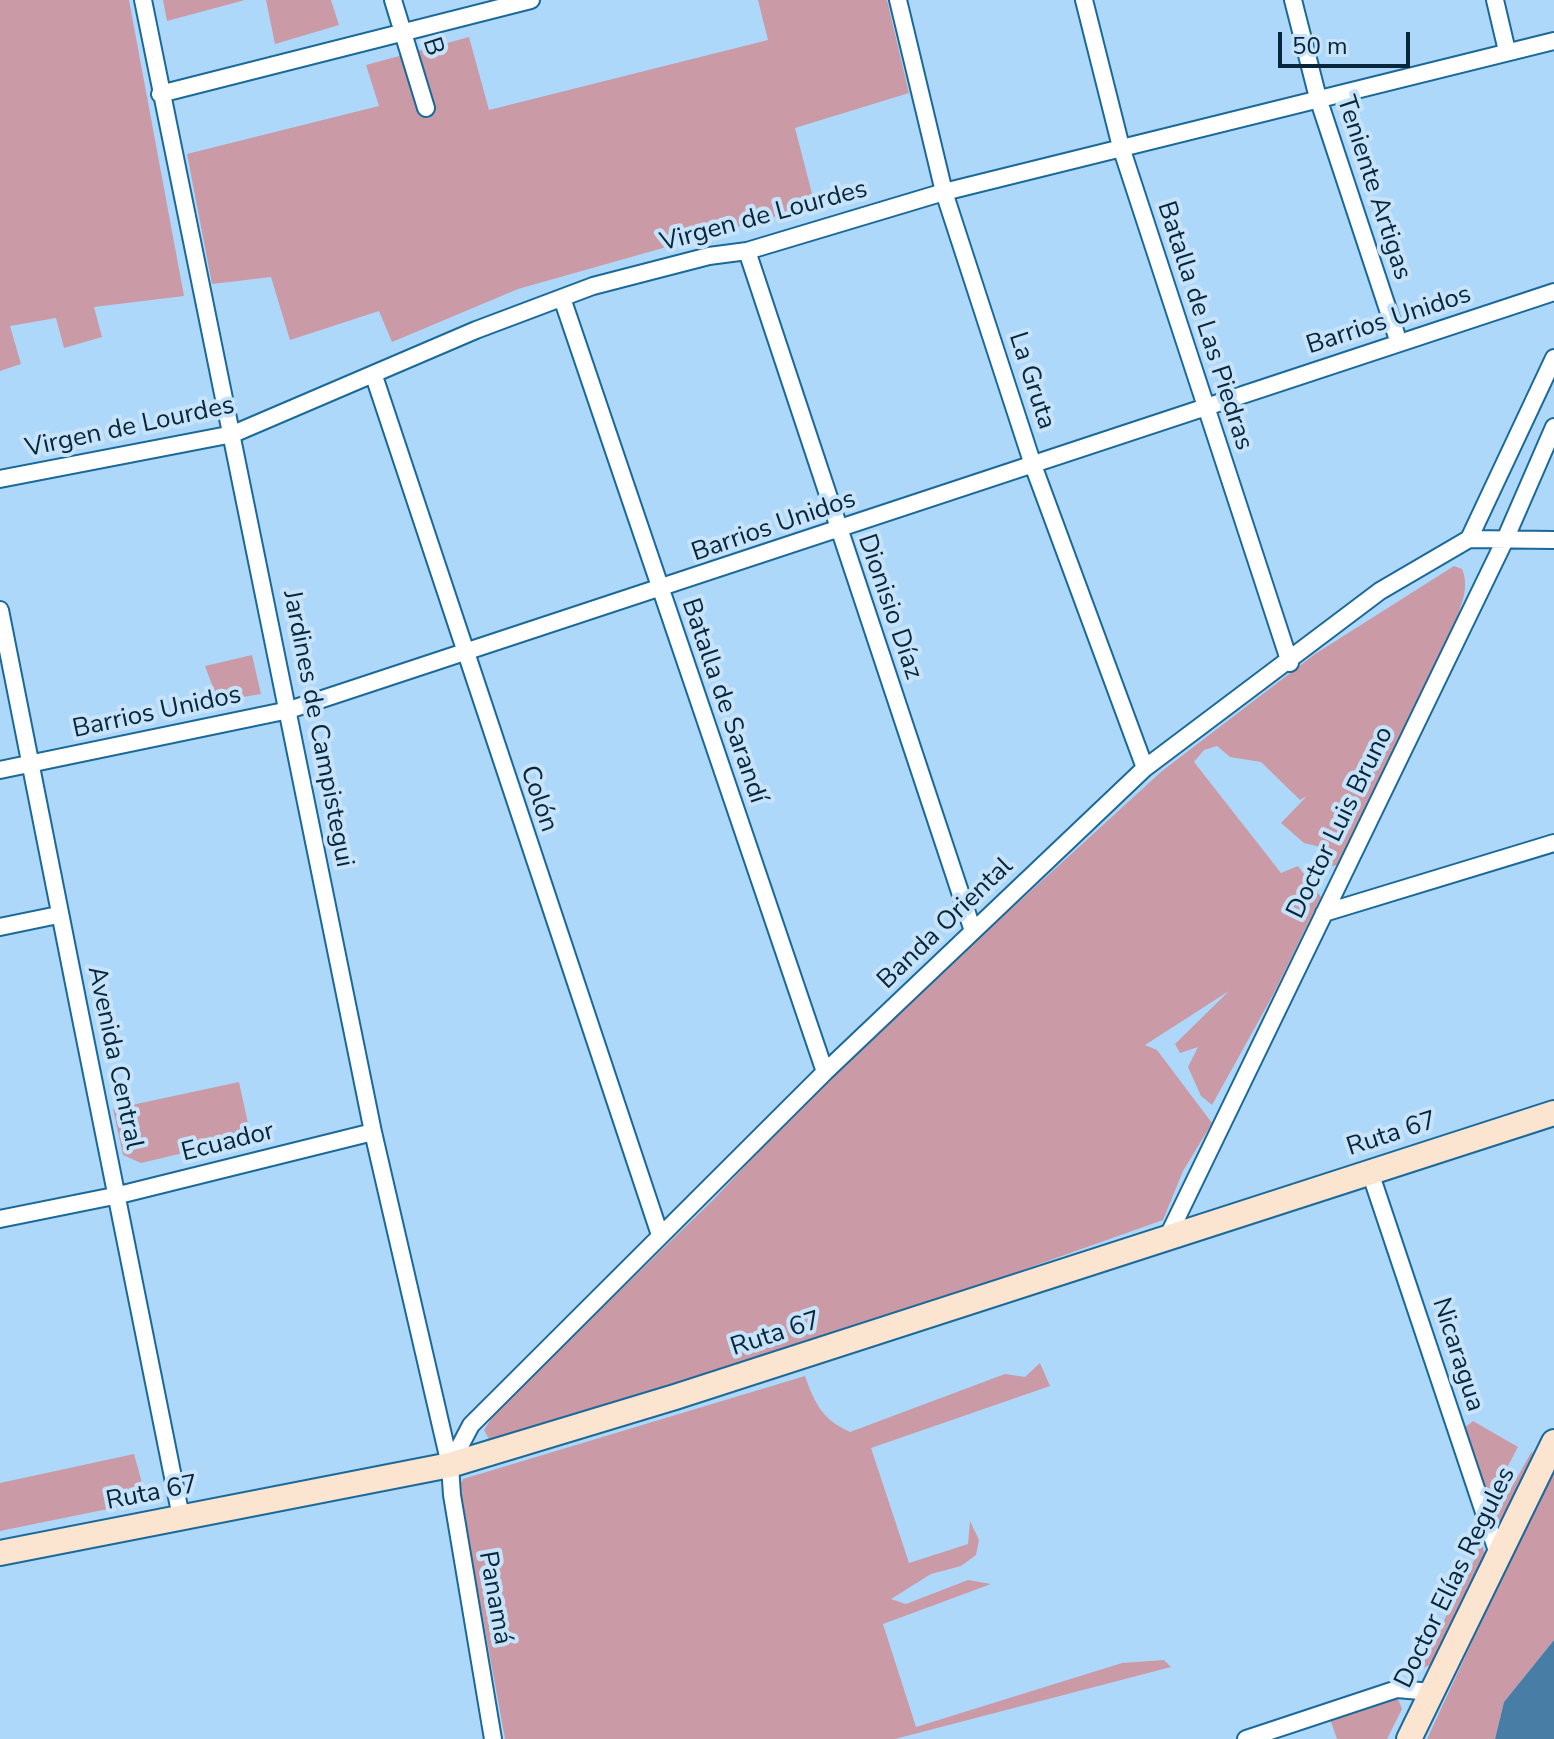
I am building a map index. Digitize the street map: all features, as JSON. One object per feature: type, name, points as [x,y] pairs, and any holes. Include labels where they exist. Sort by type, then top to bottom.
[{"type":"street","name":"Jardines de Campistegui","points":[[143,0],[373,1132],[450,1465]]},
{"type":"street","name":"B","points":[[393,0],[426,108]]},
{"type":"street","points":[[160,94],[531,0]]},
{"type":"street","name":"La Gruta","points":[[898,0],[944,192],[1033,465],[1145,768]]},
{"type":"street","name":"Batalla de Las Piedras","points":[[1084,0],[1121,147],[1290,663]]},
{"type":"street","name":"Teniente Artigas","points":[[1293,0],[1318,98],[1399,343]]},
{"type":"street","points":[[1495,0],[1507,51]]},
{"type":"street","name":"Virgen de Lourdes","points":[[0,479],[233,434],[476,330],[608,282],[709,256],[747,251],[944,192],[1554,41]]},
{"type":"street","name":"Dionisio Díaz","points":[[747,251],[973,931]]},
{"type":"street","name":"Barrios Unidos","points":[[0,770],[289,710],[659,591],[1554,292]]},
{"type":"street","name":"Batalla de Sarandí","points":[[562,298],[659,591],[825,1072]]},
{"type":"street","points":[[1554,358],[1469,539],[1504,542],[1554,540]]},
{"type":"street","name":"Colón","points":[[374,376],[660,1235]]},
{"type":"street","name":"Doctor Luis Bruno","points":[[1167,1238],[1504,542],[1554,427]]},
{"type":"street","name":"Banda Oriental","points":[[450,1465],[471,1425],[660,1235],[825,1072],[1145,768],[1290,663],[1380,591],[1469,539]]},
{"type":"street","name":"Avenida Central","points":[[0,610],[58,915],[119,1195],[181,1517]]},
{"type":"street","points":[[1324,913],[1554,843]]},
{"type":"street","points":[[0,927],[58,915]]},
{"type":"street","name":"Ruta 67","points":[[0,1553],[450,1465],[1554,1113]]},
{"type":"street","name":"Ecuador","points":[[0,1219],[119,1195],[373,1132]]},
{"type":"street","name":"Nicaragua","points":[[1370,1172],[1498,1554]]},
{"type":"street","name":"Doctor Elías Regules","points":[[1409,1739],[1554,1442]]},
{"type":"street","name":"Panamá","points":[[450,1465],[452,1495],[493,1739]]},
{"type":"street","points":[[1246,1739],[1397,1689],[1432,1692]]},
{"type":"shaded area","points":[[0,0],[129,0],[184,296],[94,307],[102,337],[64,348],[56,318],[10,326],[21,364],[0,371]]},
{"type":"shaded area","points":[[163,0],[245,0],[167,21]]},
{"type":"shaded area","points":[[266,0],[331,0],[339,25],[275,44]]},
{"type":"shaded area","points":[[758,0],[887,0],[909,93],[795,128],[815,205],[518,289],[392,342],[379,311],[290,340],[271,277],[212,284],[187,154],[379,106],[366,65],[469,37],[489,110],[768,40]]},
{"type":"shaded area","points":[[1454,566],[1462,569],[1465,587],[1452,632],[1406,734],[1337,865],[1325,868],[1317,846],[1304,843],[1281,823],[1307,796],[1300,800],[1261,762],[1230,757],[1217,746],[1204,750],[1194,762],[1281,873],[1298,866],[1321,897],[1273,995],[1212,1105],[1201,1096],[1188,1067],[1198,1047],[1180,1053],[1175,1044],[1229,991],[1145,1045],[1157,1050],[1212,1123],[1183,1171],[1163,1220],[955,1294],[510,1435],[489,1439],[484,1430],[496,1411],[714,1199],[836,1069],[1162,771],[1315,654]]},
{"type":"shaded area","points":[[252,655],[261,694],[218,701],[205,666]]},
{"type":"shaded area","points":[[239,1082],[251,1137],[141,1163],[123,1155],[113,1109]]},
{"type":"shaded area","points":[[1040,1363],[1050,1386],[871,1448],[909,1563],[968,1544],[970,1521],[979,1540],[976,1555],[961,1566],[931,1574],[891,1599],[906,1604],[968,1580],[991,1584],[883,1624],[916,1727],[1122,1663],[1164,1660],[1171,1667],[895,1739],[505,1739],[459,1488],[463,1479],[805,1376],[821,1410],[850,1432],[1005,1374],[1025,1377]]},
{"type":"shaded area","points":[[1473,1421],[1518,1447],[1489,1501],[1464,1428]]},
{"type":"shaded area","points":[[1532,1451],[1533,1456],[1501,1526],[1496,1526],[1495,1517]]},
{"type":"shaded area","points":[[134,1454],[147,1501],[0,1531],[0,1483]]},
{"type":"shaded area","points":[[1554,1465],[1554,1640],[1504,1702],[1495,1739],[1427,1739]]},
{"type":"shaded area","points":[[1481,1538],[1486,1559],[1434,1663],[1419,1670],[1477,1555]]},
{"type":"shaded area","points":[[1397,1696],[1402,1709],[1387,1739],[1337,1739],[1330,1719]]},
{"type":"water","points":[[1554,1640],[1554,1739],[1495,1739],[1504,1702]]}]
